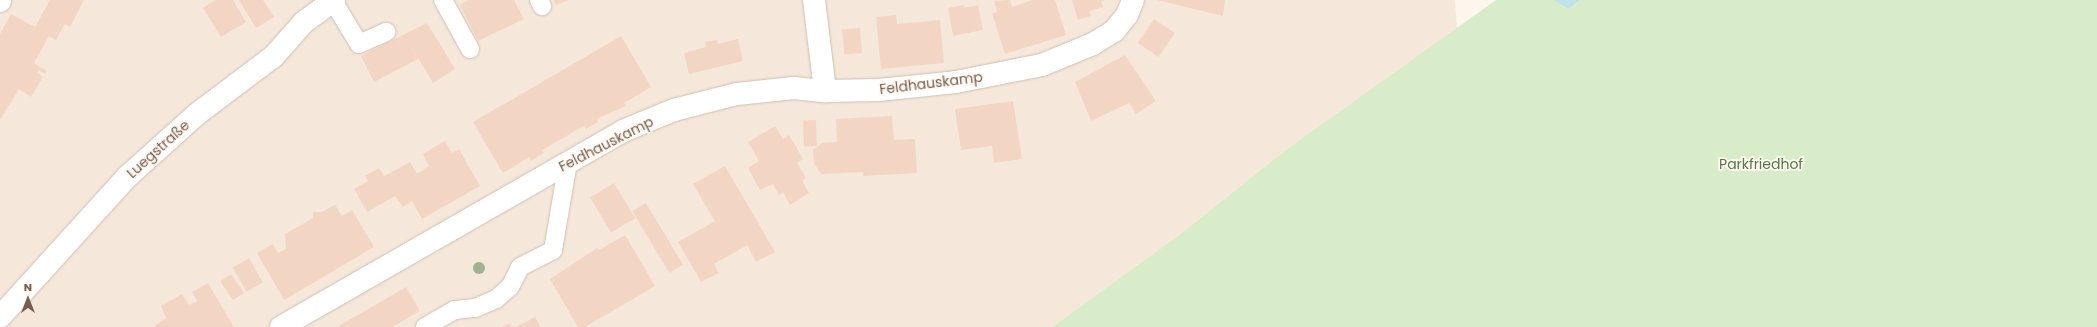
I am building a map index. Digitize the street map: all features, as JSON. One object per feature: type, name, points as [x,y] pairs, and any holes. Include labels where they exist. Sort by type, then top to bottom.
[{"type":"street","name":"Luegstraße","points":[[10,327],[0,318],[127,177],[197,114],[274,56],[304,22],[334,0]]},
{"type":"street","points":[[814,0],[825,92]]},
{"type":"street","name":"Feldhauskamp","points":[[281,327],[623,131],[674,110],[737,94],[794,88],[825,92],[879,90],[956,82],[1042,65],[1092,44],[1114,31],[1127,15],[1133,0]]},
{"type":"lane","points":[[334,0],[359,44],[386,32]]},
{"type":"lane","points":[[443,0],[470,49]]},
{"type":"lane","points":[[425,327],[455,310],[475,308],[496,299],[510,287],[520,267],[553,250],[568,162]]},
{"type":"shaded area","points":[[0,0],[1455,0],[1457,28],[1287,149],[1178,236],[1052,327],[0,327]]},
{"type":"green space","name":"Parkfriedhof","points":[[1496,0],[1553,0],[1569,9],[1580,0],[2097,0],[2097,327],[1052,327],[1178,236],[1287,149]]},
{"type":"water","points":[[1553,0],[1580,0],[1569,9]]},
{"type":"building","points":[[50,0],[84,0],[70,27],[65,24],[56,40],[49,36],[34,63],[47,71],[45,74],[39,70],[37,73],[43,77],[31,97],[19,89],[0,120],[0,34],[11,14],[35,27]]},
{"type":"building","points":[[215,0],[233,0],[246,22],[221,37],[203,8]]},
{"type":"building","points":[[239,0],[263,0],[274,17],[256,28]]},
{"type":"building","points":[[469,0],[514,0],[524,19],[478,41],[460,5]]},
{"type":"building","points":[[554,0],[569,0],[556,5]]},
{"type":"building","points":[[1010,0],[1012,7],[1032,0],[1055,0],[1066,35],[1005,54],[992,13],[997,12],[994,1]]},
{"type":"building","points":[[1072,0],[1105,0],[1101,1],[1103,7],[1089,11],[1091,16],[1078,20]]},
{"type":"building","points":[[1157,0],[1225,0],[1223,16]]},
{"type":"building","points":[[964,5],[964,8],[978,5],[983,30],[953,36],[948,8]]},
{"type":"building","points":[[896,15],[897,24],[940,20],[944,63],[881,69],[876,17]]},
{"type":"building","points":[[1154,19],[1175,33],[1159,57],[1138,43]]},
{"type":"building","points":[[427,23],[455,69],[433,83],[412,48],[418,59],[374,82],[361,56]]},
{"type":"building","points":[[860,28],[862,53],[844,54],[842,30]]},
{"type":"building","points":[[621,36],[651,87],[624,103],[626,106],[597,119],[598,122],[586,129],[584,126],[542,150],[544,153],[531,161],[529,157],[503,173],[473,122]]},
{"type":"building","points":[[738,39],[743,61],[689,74],[684,53],[706,47],[705,42],[717,40],[718,44]]},
{"type":"building","points":[[1125,55],[1156,101],[1136,114],[1129,103],[1091,121],[1075,82]]},
{"type":"building","points":[[1013,101],[1022,159],[994,163],[992,146],[961,150],[955,109]]},
{"type":"building","points":[[892,116],[894,140],[915,139],[917,173],[863,176],[863,172],[821,174],[814,163],[813,150],[822,143],[837,142],[836,119]]},
{"type":"building","points":[[803,120],[816,120],[817,146],[804,146]]},
{"type":"building","points":[[775,126],[783,139],[789,135],[803,159],[797,163],[806,178],[802,180],[809,193],[790,205],[783,192],[779,195],[773,184],[760,190],[748,168],[759,161],[748,142]]},
{"type":"building","points":[[445,141],[452,153],[459,149],[480,186],[422,219],[412,201],[403,207],[395,196],[367,212],[354,189],[368,181],[365,176],[379,168],[384,176],[410,162],[417,174],[429,166],[423,154]]},
{"type":"building","points":[[725,166],[775,252],[756,262],[747,245],[714,264],[719,273],[701,282],[678,242],[715,221],[693,184]]},
{"type":"building","points":[[614,183],[635,218],[611,233],[590,197]]},
{"type":"building","points":[[646,203],[683,265],[669,273],[632,211]]},
{"type":"building","points":[[335,205],[342,216],[352,210],[374,247],[284,300],[257,253],[273,244],[278,253],[286,249],[285,234],[313,218],[313,212],[322,212]]},
{"type":"building","points":[[625,235],[655,286],[585,327],[578,327],[550,279],[597,248],[599,250]]},
{"type":"building","points":[[249,258],[263,282],[247,292],[233,268]]},
{"type":"building","points":[[231,274],[244,293],[233,300],[220,281]]},
{"type":"building","points":[[208,283],[234,327],[153,327],[166,318],[161,306],[182,294],[189,305],[197,301],[192,292]]},
{"type":"building","points":[[406,287],[420,311],[392,327],[337,327]]},
{"type":"building","points":[[535,317],[541,327],[515,327],[526,322]]},
{"type":"building","points":[[509,323],[512,327],[502,327]]}]
